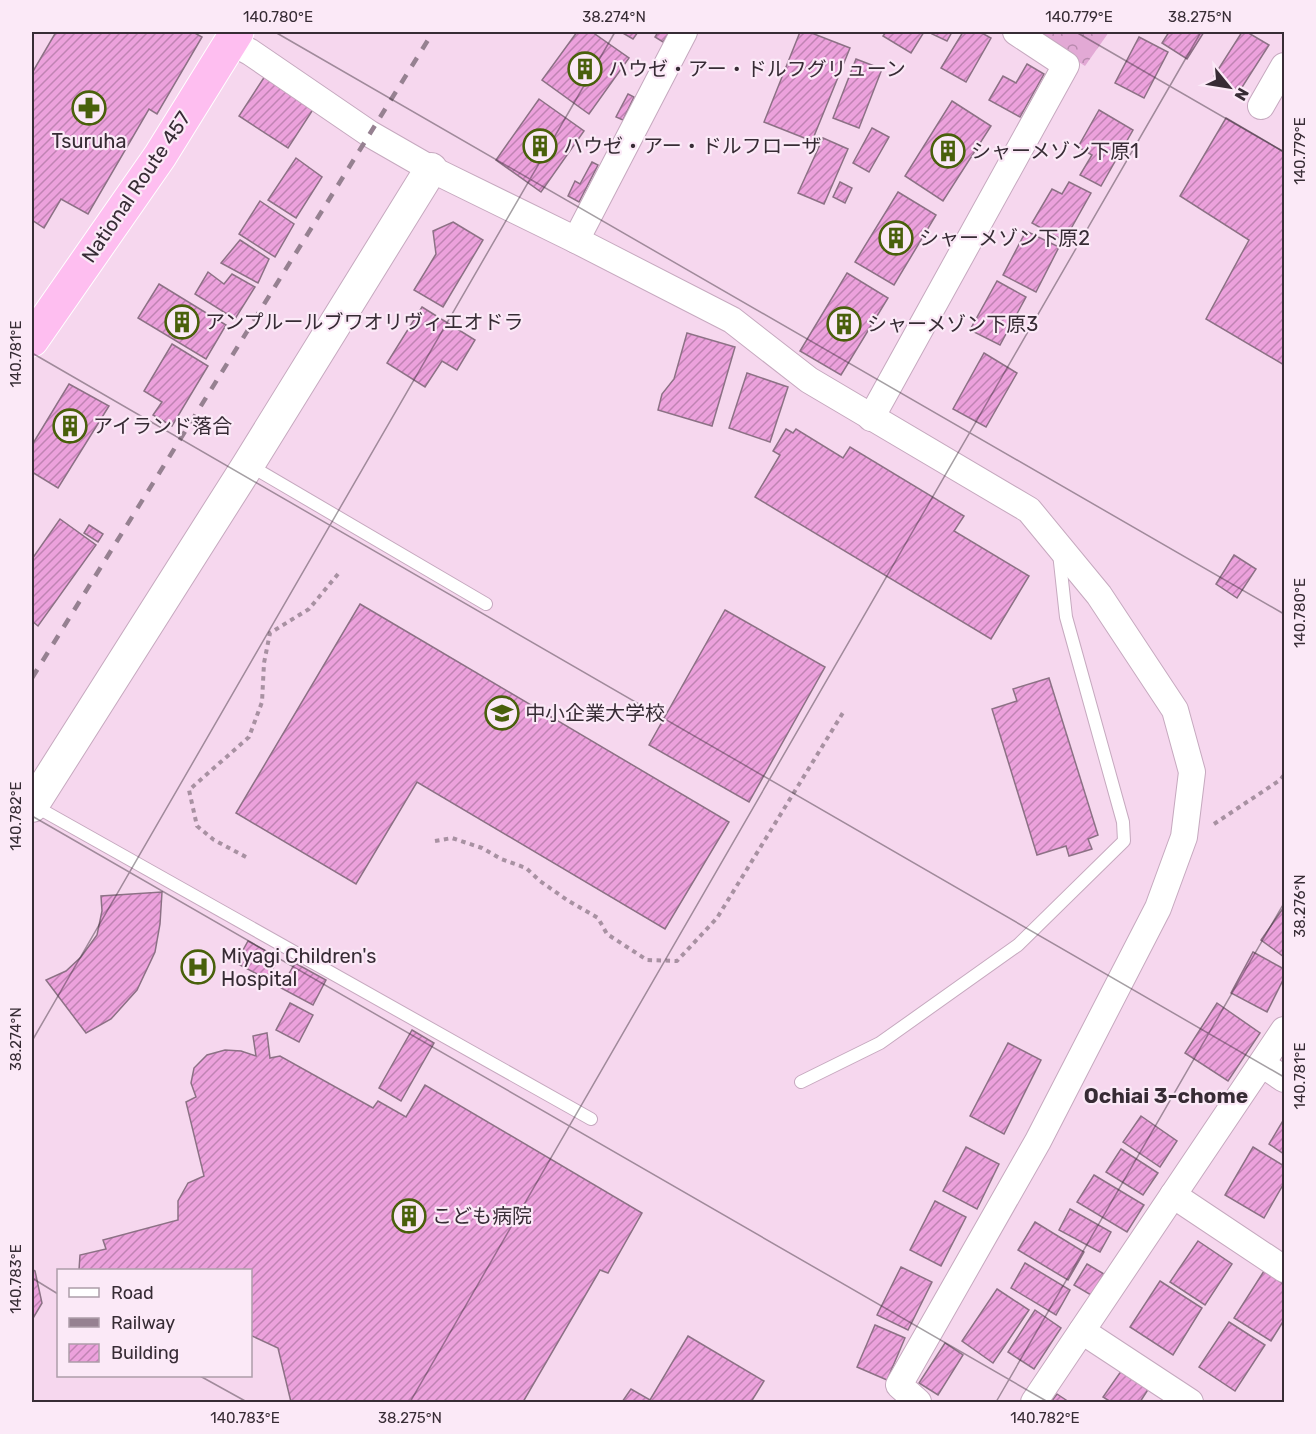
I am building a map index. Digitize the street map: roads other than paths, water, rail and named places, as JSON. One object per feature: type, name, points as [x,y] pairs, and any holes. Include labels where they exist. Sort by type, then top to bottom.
[{"type":"highway","name":"National Route 457","points":[[32,340],[160,156],[234,37]]},
{"type":"street","points":[[576,240],[684,32]]},
{"type":"street","points":[[871,418],[1066,65],[1016,32]]},
{"type":"street","points":[[234,37],[250,52],[370,134],[431,169],[732,320],[809,380],[1029,510],[1099,595],[1175,710],[1192,772],[1184,837],[1158,908],[1044,1130],[899,1385],[918,1402]]},
{"type":"street","points":[[1261,106],[1284,66]]},
{"type":"street","points":[[32,805],[248,465],[431,169]]},
{"type":"street","points":[[1034,1402],[1284,1030]]},
{"type":"street","points":[[1262,1064],[1284,1079]]},
{"type":"street","points":[[1173,1196],[1284,1269]]},
{"type":"street","points":[[1082,1331],[1190,1402]]},
{"type":"lane","points":[[248,465],[486,604]]},
{"type":"lane","points":[[801,1082],[880,1043],[1018,945],[1124,841],[1123,822],[1066,616],[1058,546]]},
{"type":"lane","points":[[32,805],[591,1119]]},
{"type":"railway","points":[[32,678],[433,32]]},
{"type":"place","name":"ハウゼ・アー・ドルフグリューン","points":[[585,69]]},
{"type":"place","name":"Tsuruha","points":[[89,108]]},
{"type":"place","name":"ハウゼ・アー・ドルフローザ","points":[[540,146]]},
{"type":"place","name":"シャーメゾン下原1","points":[[948,151]]},
{"type":"place","name":"シャーメゾン下原2","points":[[896,238]]},
{"type":"place","name":"アンプルールブワオリヴィエオドラ","points":[[182,322]]},
{"type":"place","name":"シャーメゾン下原3","points":[[844,324]]},
{"type":"place","name":"アイランド落合","points":[[70,426]]},
{"type":"place","name":"中小企業大学校","points":[[502,713]]},
{"type":"place","name":"Miyagi Children's Hospital","points":[[198,967]]},
{"type":"place","name":"こども病院","points":[[409,1216]]},
{"type":"district","name":"Ochiai 3-chome","points":[[1166,1096]]}]
